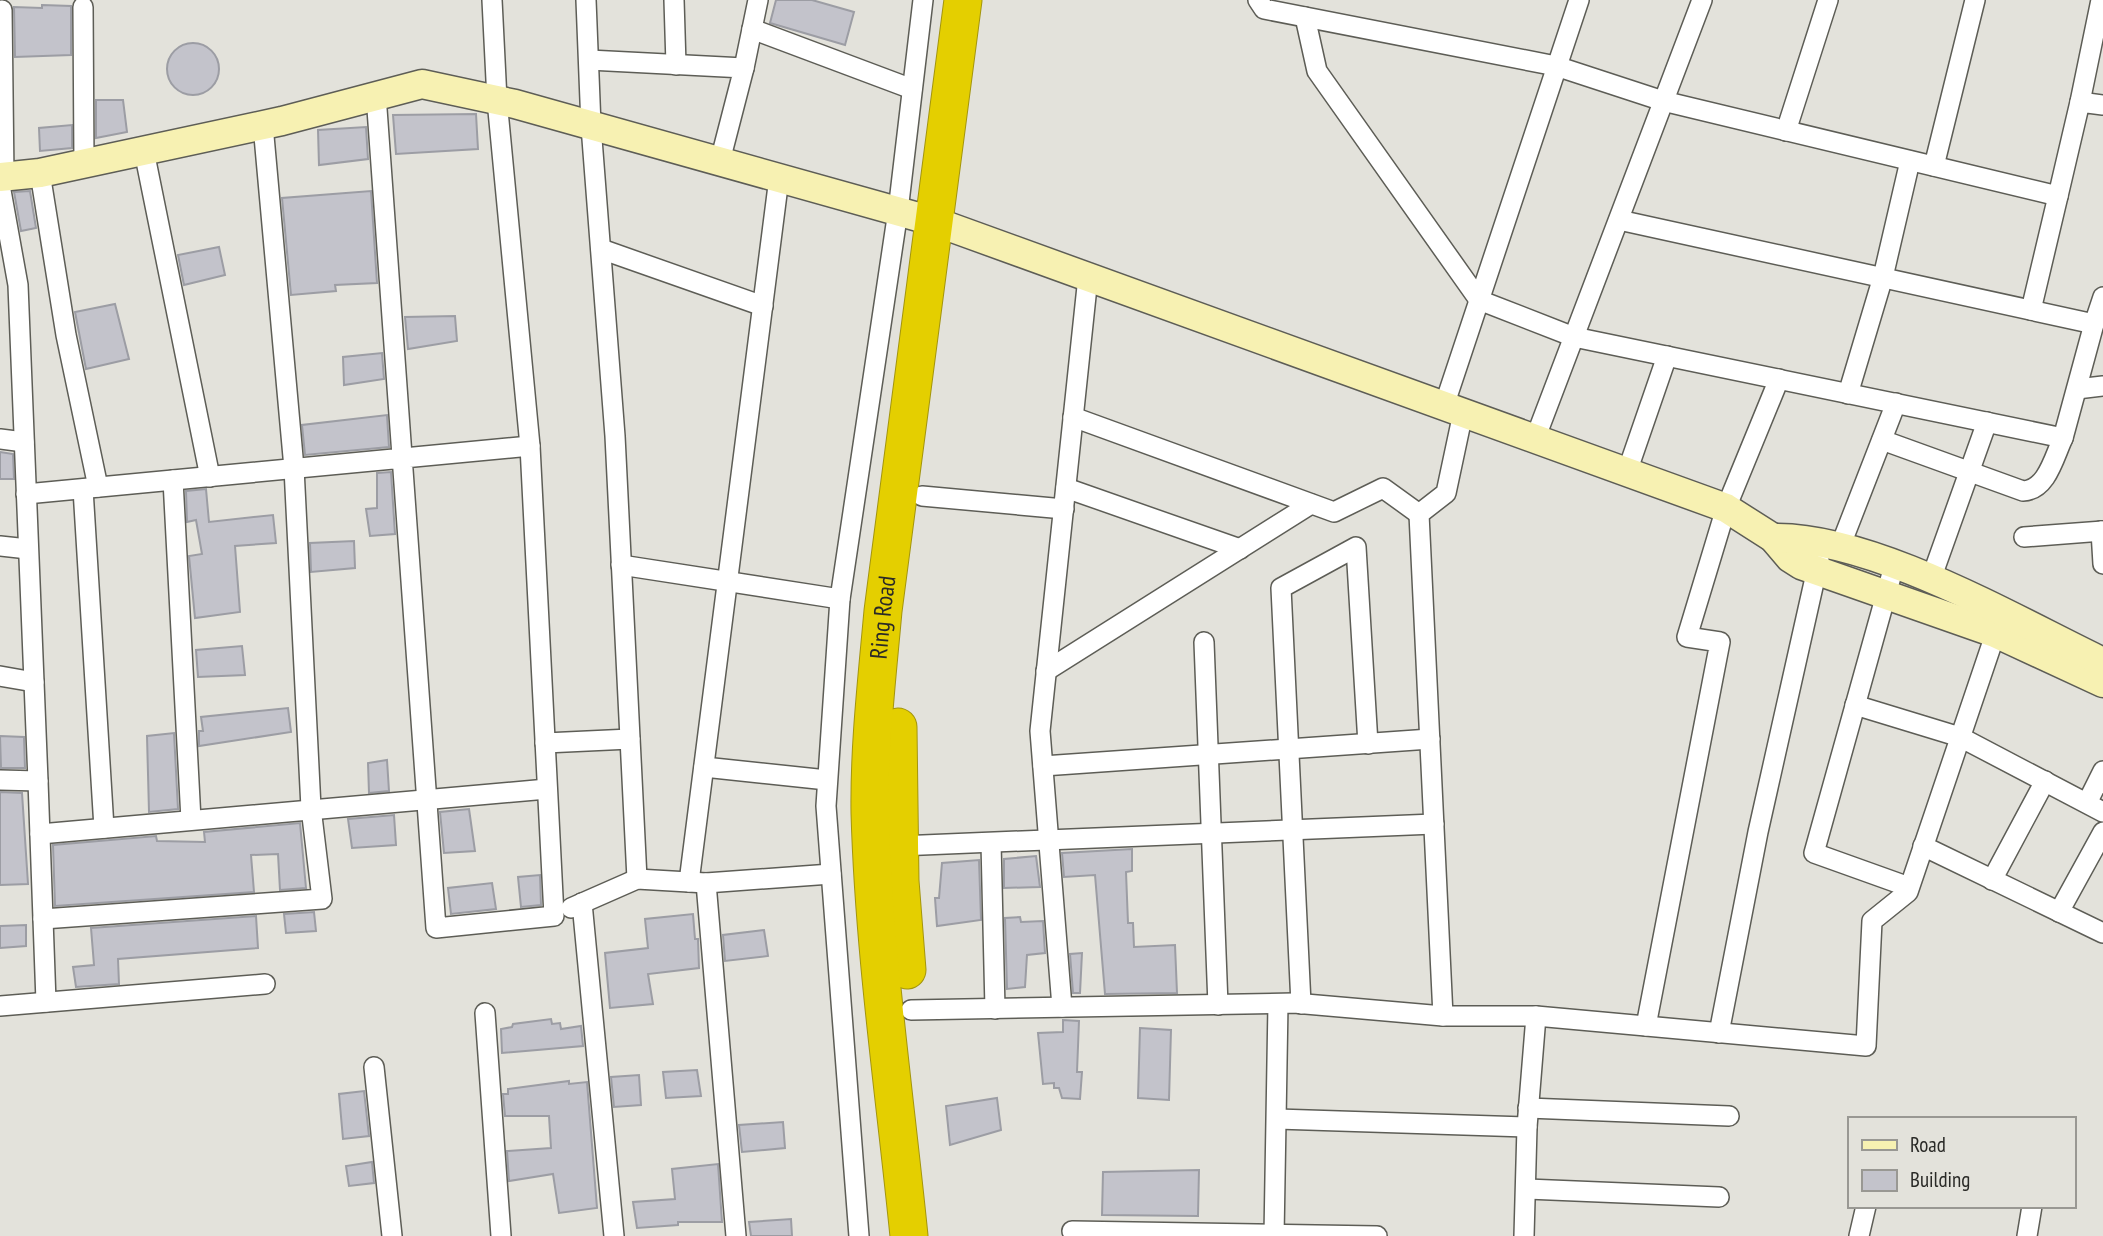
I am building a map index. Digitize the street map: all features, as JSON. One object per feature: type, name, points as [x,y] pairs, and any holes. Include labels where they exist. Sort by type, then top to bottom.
[{"type":"highway","name":"Ring Road","points":[[933,1236],[911,1010],[899,846],[899,707],[922,496],[963,0]]},
{"type":"highway","name":"Ring Road","points":[[909,1236],[876,909],[870,811],[874,712],[883,611],[984,0]]},
{"type":"street","points":[[492,0],[497,100],[530,446],[554,916]]},
{"type":"street","points":[[586,0],[591,125],[621,565],[637,879]]},
{"type":"street","points":[[674,0],[676,65]]},
{"type":"street","points":[[720,161],[758,0]]},
{"type":"street","points":[[859,1236],[826,806],[827,780],[840,599],[898,211],[923,0]]},
{"type":"street","points":[[1258,0],[1264,9],[1556,66],[1663,101],[2058,196]]},
{"type":"street","points":[[1419,514],[1446,493],[1454,409],[1479,300],[1579,0]]},
{"type":"street","points":[[1535,439],[1702,0]]},
{"type":"street","points":[[1786,131],[1828,0]]},
{"type":"street","points":[[1934,166],[1975,0]]},
{"type":"street","points":[[2031,310],[2101,0]]},
{"type":"street","points":[[83,8],[84,164]]},
{"type":"street","points":[[2,10],[1,180],[18,285],[46,1002]]},
{"type":"street","points":[[1305,17],[1317,71],[1479,300],[1574,337],[2063,438]]},
{"type":"street","points":[[752,29],[912,89]]},
{"type":"street","points":[[589,60],[744,68]]},
{"type":"street","points":[[1,180],[263,125],[422,84],[497,100],[945,225],[1726,508],[1773,538],[1790,558],[1817,570],[1886,595],[1998,624],[2103,662]]},
{"type":"street","points":[[376,95],[436,928],[554,916],[637,879],[698,883],[831,874]]},
{"type":"street","points":[[2080,102],[2103,105]]},
{"type":"street","points":[[43,919],[322,899],[311,808],[294,468],[263,125]]},
{"type":"street","points":[[144,151],[210,477]]},
{"type":"street","points":[[1848,394],[1883,278],[1910,160]]},
{"type":"street","points":[[40,173],[91,488],[104,828]]},
{"type":"street","points":[[736,1236],[698,883],[704,767],[779,178]]},
{"type":"street","points":[[1619,220],[2094,324]]},
{"type":"street","points":[[601,249],[763,306]]},
{"type":"street","points":[[1062,1007],[1040,731],[1088,277]]},
{"type":"street","points":[[1882,440],[2023,491],[2031,491],[2041,484],[2063,438],[2103,297]]},
{"type":"street","points":[[0,307],[19,323]]},
{"type":"street","points":[[1628,472],[1667,356]]},
{"type":"street","points":[[1646,1026],[1720,642],[1687,637],[1726,508],[1779,379]]},
{"type":"street","points":[[2077,389],[2103,386]]},
{"type":"street","points":[[1720,1033],[1758,832],[1817,570],[1882,440],[1896,403]]},
{"type":"street","points":[[1073,417],[1334,512],[1383,488],[1419,514]]},
{"type":"street","points":[[1931,579],[1987,422]]},
{"type":"street","points":[[0,439],[24,442]]},
{"type":"street","points":[[26,494],[530,446]]},
{"type":"street","points":[[173,480],[191,820]]},
{"type":"street","points":[[1066,488],[1240,549]]},
{"type":"street","points":[[922,496],[1063,509]]},
{"type":"street","points":[[1046,671],[1311,504]]},
{"type":"street","points":[[1419,514],[1443,1016]]},
{"type":"street","points":[[2024,537],[2102,531],[2103,564]]},
{"type":"street","points":[[1773,538],[1800,537],[1832,544],[1931,579],[1998,624],[2103,683]]},
{"type":"street","points":[[0,546],[28,549]]},
{"type":"street","points":[[1301,1004],[1281,588],[1356,547],[1368,744]]},
{"type":"street","points":[[621,565],[840,599]]},
{"type":"street","points":[[1894,566],[1814,853],[1909,887]]},
{"type":"street","points":[[911,1010],[1301,1004],[1443,1016],[1536,1016],[1866,1046],[1872,921],[1909,887],[1998,624]]},
{"type":"street","points":[[1204,642],[1218,1005]]},
{"type":"street","points":[[0,676],[34,682]]},
{"type":"street","points":[[1855,705],[1960,737],[2095,807],[2103,771]]},
{"type":"street","points":[[545,743],[630,739]]},
{"type":"street","points":[[1043,766],[1430,739]]},
{"type":"street","points":[[704,767],[827,780]]},
{"type":"street","points":[[0,780],[38,781]]},
{"type":"street","points":[[1992,880],[2045,781]]},
{"type":"street","points":[[40,834],[428,797],[547,789]]},
{"type":"street","points":[[899,846],[1434,824]]},
{"type":"street","points":[[2059,912],[2103,832]]},
{"type":"street","points":[[991,843],[995,1009]]},
{"type":"street","points":[[1923,846],[2103,933]]},
{"type":"street","points":[[582,903],[614,1236]]},
{"type":"street","points":[[0,1006],[265,984]]},
{"type":"street","points":[[1274,1234],[1278,1004]]},
{"type":"street","points":[[485,1013],[501,1236]]},
{"type":"street","points":[[1524,1236],[1527,1118],[1536,1016]]},
{"type":"street","points":[[374,1067],[392,1236]]},
{"type":"street","points":[[1277,1118],[1730,1116]]},
{"type":"street","points":[[1527,1189],[1720,1197]]},
{"type":"street","points":[[1859,1236],[1866,1208]]},
{"type":"street","points":[[2027,1236],[2032,1208]]},
{"type":"street","points":[[1072,1231],[1377,1236]]},
{"type":"building","points":[[776,0],[812,0],[854,12],[845,45],[770,23]]},
{"type":"building","points":[[42,5],[71,6],[71,55],[15,57],[14,7],[42,8]]},
{"type":"building","points":[[193,43],[203,45],[211,51],[217,59],[217,79],[211,87],[203,93],[193,95],[183,93],[175,87],[169,79],[167,69],[169,59],[175,51],[183,45]]},
{"type":"building","points":[[96,100],[123,100],[127,132],[96,138]]},
{"type":"building","points":[[476,114],[478,149],[396,154],[393,115]]},
{"type":"building","points":[[72,125],[72,148],[40,151],[39,128]]},
{"type":"building","points":[[366,127],[368,159],[319,165],[318,130]]},
{"type":"building","points":[[30,191],[36,228],[21,231],[14,192]]},
{"type":"building","points":[[371,191],[377,283],[335,285],[336,291],[291,295],[282,198]]},
{"type":"building","points":[[219,247],[225,275],[184,285],[178,255]]},
{"type":"building","points":[[115,304],[129,359],[86,369],[75,312]]},
{"type":"building","points":[[455,316],[457,341],[408,349],[405,317]]},
{"type":"building","points":[[382,353],[384,379],[344,385],[343,357]]},
{"type":"building","points":[[387,415],[389,447],[305,455],[302,425]]},
{"type":"building","points":[[0,452],[13,454],[14,479],[0,479]]},
{"type":"building","points":[[391,472],[395,534],[370,536],[366,509],[377,508],[377,473]]},
{"type":"building","points":[[206,489],[209,522],[273,515],[276,543],[235,546],[240,612],[195,618],[189,556],[202,554],[196,520],[187,522],[186,491]]},
{"type":"building","points":[[354,541],[355,568],[311,572],[310,543]]},
{"type":"building","points":[[242,646],[245,675],[198,677],[196,650]]},
{"type":"building","points":[[288,708],[291,732],[199,746],[199,731],[203,731],[201,717]]},
{"type":"building","points":[[174,733],[178,809],[149,812],[147,736]]},
{"type":"building","points":[[0,736],[24,737],[25,768],[1,768]]},
{"type":"building","points":[[387,760],[389,791],[369,793],[368,763]]},
{"type":"building","points":[[0,792],[22,793],[28,884],[0,885]]},
{"type":"building","points":[[469,809],[475,851],[444,853],[440,812]]},
{"type":"building","points":[[394,815],[396,845],[352,848],[348,819]]},
{"type":"building","points":[[300,823],[306,888],[280,890],[278,854],[251,855],[254,892],[55,906],[53,845],[156,836],[157,841],[205,842],[204,832]]},
{"type":"building","points":[[1132,849],[1132,871],[1126,872],[1128,923],[1133,923],[1134,947],[1175,945],[1177,993],[1105,994],[1095,875],[1064,877],[1062,853]]},
{"type":"building","points":[[1036,856],[1040,887],[1004,888],[1004,859]]},
{"type":"building","points":[[979,860],[981,920],[937,926],[935,898],[939,898],[942,863]]},
{"type":"building","points":[[540,875],[541,905],[521,907],[518,877]]},
{"type":"building","points":[[492,883],[496,909],[451,914],[448,888]]},
{"type":"building","points":[[314,912],[316,931],[286,933],[284,914]]},
{"type":"building","points":[[693,914],[695,939],[698,939],[699,968],[648,974],[653,1004],[610,1008],[605,953],[648,948],[645,919]]},
{"type":"building","points":[[256,916],[258,948],[118,959],[119,984],[76,987],[73,967],[94,965],[91,928]]},
{"type":"building","points":[[1020,917],[1021,922],[1043,921],[1045,953],[1027,955],[1025,987],[1007,989],[1005,918]]},
{"type":"building","points":[[26,925],[26,946],[0,948],[0,926]]},
{"type":"building","points":[[764,930],[768,956],[725,961],[723,935]]},
{"type":"building","points":[[1082,953],[1080,993],[1073,993],[1070,954]]},
{"type":"building","points":[[551,1019],[552,1024],[560,1023],[561,1029],[581,1026],[583,1046],[502,1053],[501,1029],[512,1027],[513,1024]]},
{"type":"building","points":[[1063,1020],[1079,1021],[1077,1072],[1082,1072],[1080,1099],[1062,1098],[1059,1088],[1054,1088],[1054,1083],[1043,1084],[1038,1033],[1063,1032]]},
{"type":"building","points":[[1140,1028],[1171,1030],[1169,1100],[1138,1098]]},
{"type":"building","points":[[697,1070],[701,1096],[666,1098],[663,1072]]},
{"type":"building","points":[[639,1075],[641,1105],[614,1107],[611,1077]]},
{"type":"building","points":[[569,1081],[569,1084],[587,1082],[597,1208],[559,1213],[553,1174],[509,1181],[507,1151],[551,1148],[549,1116],[505,1116],[503,1094],[508,1094],[508,1089]]},
{"type":"building","points":[[364,1091],[369,1136],[343,1139],[339,1094]]},
{"type":"building","points":[[997,1098],[1001,1130],[950,1145],[946,1106]]},
{"type":"building","points":[[783,1122],[785,1148],[742,1152],[739,1125]]},
{"type":"building","points":[[372,1162],[374,1183],[349,1186],[346,1166]]},
{"type":"building","points":[[718,1164],[722,1222],[678,1222],[678,1225],[637,1228],[633,1202],[675,1199],[672,1169]]},
{"type":"building","points":[[1199,1170],[1198,1216],[1102,1215],[1103,1172]]},
{"type":"building","points":[[791,1219],[792,1236],[751,1236],[749,1222]]}]
